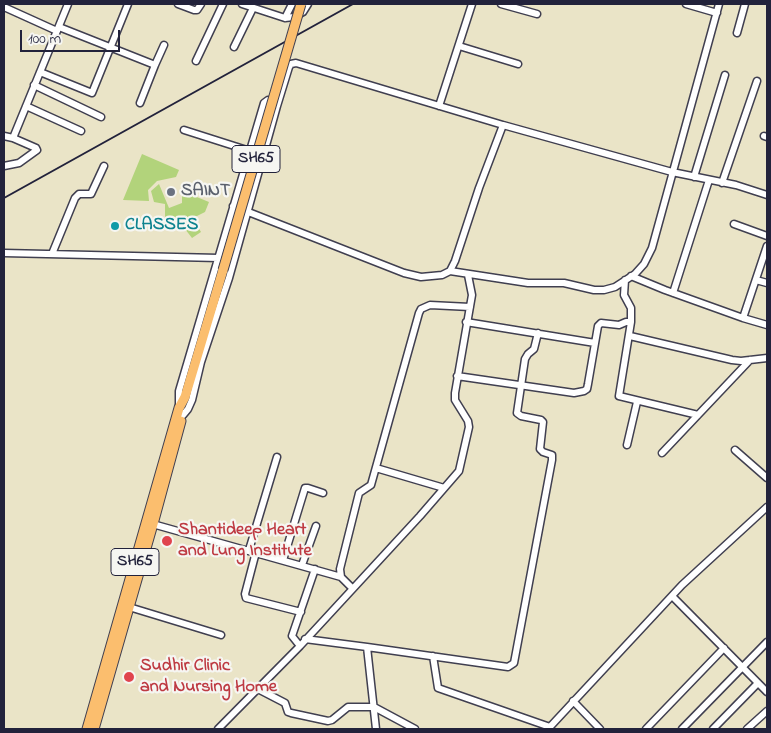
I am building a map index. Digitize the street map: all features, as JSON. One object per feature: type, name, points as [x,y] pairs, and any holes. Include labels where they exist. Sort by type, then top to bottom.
[{"type":"main road","name":"SH65","points":[[94,729],[129,607],[181,411],[186,404],[185,397],[301,4]]},
{"type":"main road","name":"SH65","points":[[87,729],[150,523]]},
{"type":"street","points":[[13,138],[68,4]]},
{"type":"street","points":[[40,72],[92,93],[128,4]]},
{"type":"street","points":[[178,4],[194,10],[197,10],[201,4]]},
{"type":"street","points":[[196,61],[223,4]]},
{"type":"street","points":[[242,4],[284,18],[294,17],[303,12],[308,4]]},
{"type":"street","points":[[284,18],[292,4]]},
{"type":"street","points":[[439,106],[472,4]]},
{"type":"street","points":[[501,4],[537,14]]},
{"type":"street","points":[[686,4],[717,13]]},
{"type":"street","points":[[233,206],[421,277],[442,275],[450,271],[528,283],[564,283],[594,290],[615,287],[644,264],[652,248],[719,4]]},
{"type":"street","points":[[737,33],[746,4]]},
{"type":"street","points":[[4,7],[155,66]]},
{"type":"street","points":[[234,47],[253,8]]},
{"type":"street","points":[[140,103],[164,45]]},
{"type":"street","points":[[459,46],[518,64]]},
{"type":"street","points":[[277,106],[276,103],[268,100],[264,104],[179,391],[181,411],[188,409],[192,400],[229,278],[277,106],[289,67],[293,63],[503,125],[672,172],[767,194]]},
{"type":"street","points":[[694,177],[725,75]]},
{"type":"street","points":[[722,183],[757,81]]},
{"type":"street","points":[[34,86],[101,116]]},
{"type":"street","points":[[26,106],[81,131]]},
{"type":"street","points":[[450,271],[503,125]]},
{"type":"street","points":[[184,130],[250,151]]},
{"type":"street","points":[[4,136],[36,148],[19,163],[4,166]]},
{"type":"street","points":[[52,254],[76,198],[79,194],[91,194],[104,166]]},
{"type":"street","points":[[673,293],[708,180]]},
{"type":"street","points":[[734,224],[767,236]]},
{"type":"street","points":[[743,318],[767,246]]},
{"type":"street","points":[[4,253],[219,258]]},
{"type":"street","points":[[218,729],[300,646],[459,471],[469,427],[468,421],[455,400],[457,376],[472,295],[468,275]]},
{"type":"street","points":[[628,278],[767,325]]},
{"type":"street","points":[[628,278],[624,295],[631,308],[630,336],[618,394],[621,398],[698,415]]},
{"type":"street","points":[[756,280],[767,283]]},
{"type":"street","points":[[341,577],[340,569],[359,493],[371,485],[421,309],[430,305],[470,307]]},
{"type":"street","points":[[466,322],[595,343]]},
{"type":"street","points":[[457,376],[574,393],[584,391],[587,389],[599,324],[619,325],[631,322]]},
{"type":"street","points":[[305,639],[508,667],[514,663],[553,457],[550,453],[543,452],[540,449],[543,422],[521,416],[518,413],[526,356],[534,349],[538,333]]},
{"type":"street","points":[[630,336],[732,360],[767,358]]},
{"type":"street","points":[[662,453],[750,360]]},
{"type":"street","points":[[627,445],[637,402]]},
{"type":"street","points":[[735,450],[767,478]]},
{"type":"street","points":[[277,457],[253,551],[245,594],[246,598],[301,612]]},
{"type":"street","points":[[376,468],[444,488]]},
{"type":"street","points":[[282,560],[304,490],[308,488],[323,493]]},
{"type":"street","points":[[433,656],[438,688],[549,728],[672,596],[767,507]]},
{"type":"street","points":[[150,523],[341,577],[352,588]]},
{"type":"street","points":[[302,565],[316,526]]},
{"type":"street","points":[[300,646],[292,636],[316,569]]},
{"type":"street","points":[[672,596],[767,692]]},
{"type":"street","points":[[129,607],[221,635]]},
{"type":"street","points":[[682,729],[744,668],[767,642]]},
{"type":"street","points":[[367,647],[376,729]]},
{"type":"street","points":[[646,729],[724,648]]},
{"type":"street","points":[[713,729],[758,683]]},
{"type":"street","points":[[258,689],[285,703],[288,712],[324,721],[332,720],[348,707],[374,707],[415,729]]},
{"type":"street","points":[[574,701],[600,729]]},
{"type":"street","points":[[747,729],[767,711]]},
{"type":"green space","points":[[142,154],[179,170],[176,177],[157,181],[148,190],[149,201],[123,200]]},
{"type":"green space","points":[[159,184],[169,208],[182,203],[182,191],[209,202],[205,212],[193,218],[201,232],[192,238],[185,229],[166,229],[160,218],[165,218],[165,204],[154,202],[151,191]]},
{"type":"railway","points":[[4,198],[353,4]]},
{"type":"place","name":"SAINT","points":[[171,192]]},
{"type":"place","name":"CLASSES","points":[[115,226]]},
{"type":"place","name":"Shantideep Heart and Lung Institute","points":[[167,541]]},
{"type":"place","name":"Sudhir Clinic and Nursing Home","points":[[129,677]]}]
